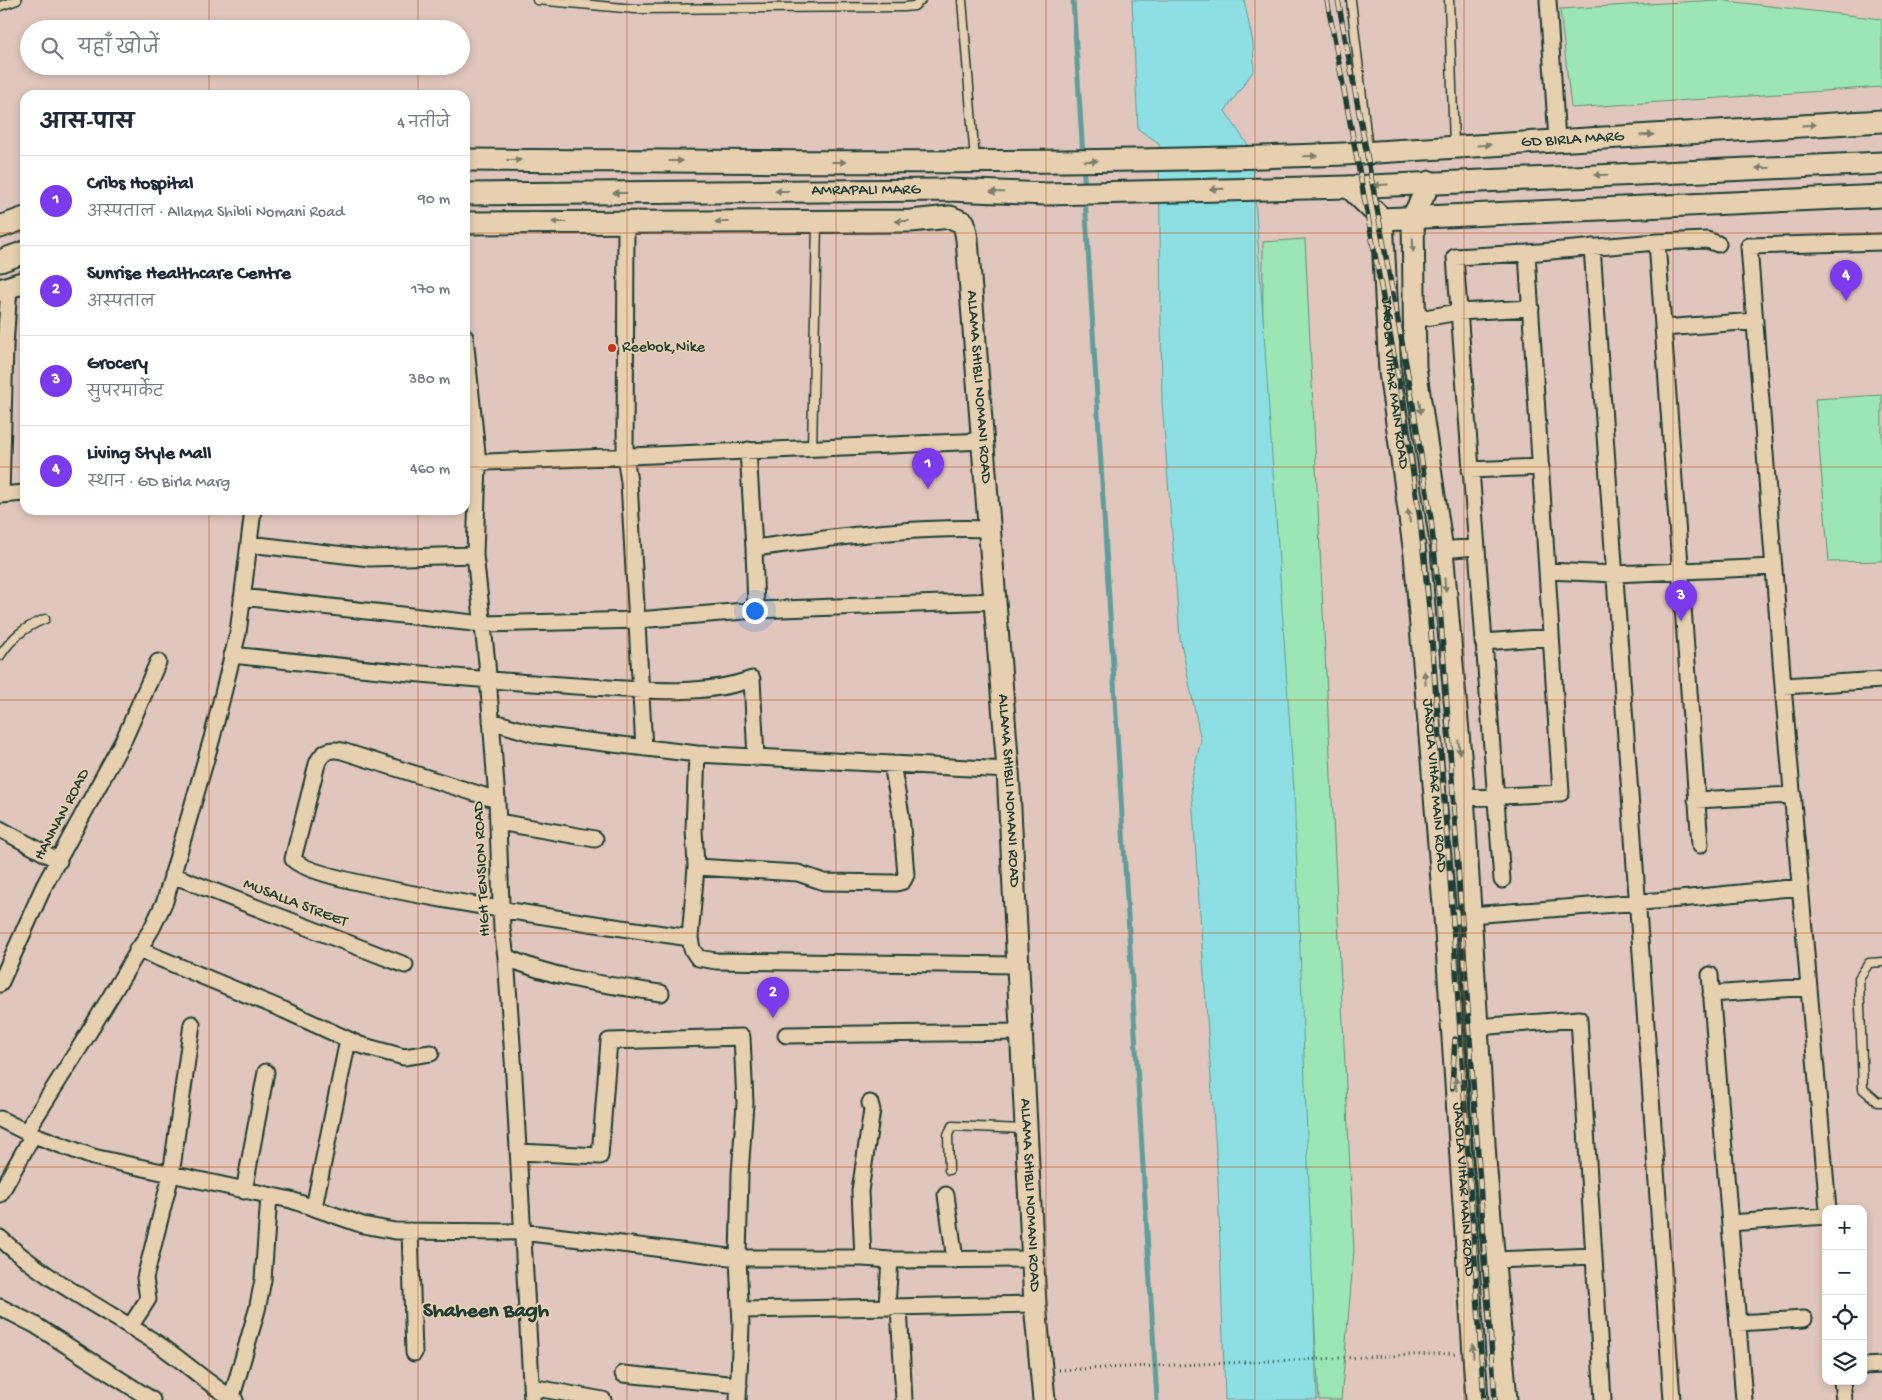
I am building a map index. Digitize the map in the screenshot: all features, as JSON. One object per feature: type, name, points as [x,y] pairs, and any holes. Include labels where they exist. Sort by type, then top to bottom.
[{"type":"street","points":[[1548,0],[1557,141]]},
{"type":"street","name":"GD BIRLA MARG","points":[[1261,158],[1882,121]]},
{"type":"street","name":"AMRAPALI MARG","points":[[470,160],[975,163],[1261,158]]},
{"type":"street","points":[[1349,186],[1882,163]]},
{"type":"street","name":"JASOLA VIHAR MAIN ROAD","points":[[1430,182],[1413,217],[1414,368],[1442,550],[1463,798],[1485,1160],[1498,1291],[1506,1400]]},
{"type":"street","name":"AMRAPALI MARG","points":[[470,194],[948,190],[1046,194],[1349,186]]},
{"type":"street","points":[[1349,186],[1382,219],[1882,196]]},
{"type":"street","points":[[470,223],[817,221],[950,218],[948,190]]},
{"type":"street","name":"ALLAMA SHIBLI NOMANI ROAD","points":[[950,218],[964,224],[967,239],[984,441],[1008,770],[1032,1259],[1044,1400]]},
{"type":"street","name":"JASOLA VIHAR MAIN ROAD","points":[[1382,219],[1390,372],[1415,554],[1446,917],[1477,1400]]},
{"type":"street","points":[[0,227],[20,220]]},
{"type":"street","points":[[626,222],[625,456],[638,620],[644,748]]},
{"type":"street","points":[[1502,880],[1494,796],[1455,257],[1657,242],[1707,240],[1718,244]]},
{"type":"street","points":[[1657,242],[1700,845]]},
{"type":"street","points":[[1828,1205],[1800,887],[1749,246],[1882,242]]},
{"type":"street","points":[[1592,248],[1672,1400]]},
{"type":"street","points":[[1463,798],[1561,793],[1527,253]]},
{"type":"street","points":[[0,261],[20,254]]},
{"type":"street","points":[[11,287],[5,346],[1,495],[20,493]]},
{"type":"street","points":[[1414,320],[1458,312],[1531,308]]},
{"type":"street","points":[[1663,328],[1755,321]]},
{"type":"street","name":"HIGH TENSION ROAD","points":[[470,427],[475,556],[488,681],[497,800],[501,908],[519,1152],[532,1393]]},
{"type":"street","points":[[472,463],[984,441]]},
{"type":"street","points":[[748,450],[756,610]]},
{"type":"street","points":[[1470,470],[1541,467]]},
{"type":"street","points":[[0,1194],[30,1134],[152,928],[165,901],[212,738],[238,633],[253,515]]},
{"type":"street","points":[[754,548],[913,530],[990,529]]},
{"type":"street","points":[[249,544],[370,558],[475,556]]},
{"type":"street","points":[[1442,550],[1476,546]]},
{"type":"street","points":[[1547,570],[1615,574],[1774,567]]},
{"type":"street","points":[[242,597],[482,624],[638,620],[756,610],[996,601]]},
{"type":"street","points":[[1483,642],[1551,637]]},
{"type":"street","points":[[232,655],[488,681],[640,690],[709,689],[728,687],[752,679],[756,758]]},
{"type":"street","name":"HANNAN ROAD","points":[[0,984],[6,955],[125,737],[158,662]]},
{"type":"street","points":[[1784,686],[1882,680]]},
{"type":"street","points":[[491,721],[538,735],[697,754],[1008,770]]},
{"type":"street","points":[[497,800],[342,751],[328,750],[323,753],[317,764],[293,859],[302,866],[329,876],[431,898],[690,938]]},
{"type":"street","points":[[697,754],[694,829],[696,867],[690,938],[694,954],[698,958],[709,961],[1018,965]]},
{"type":"street","points":[[696,867],[798,873],[824,882],[896,883],[903,881],[906,876],[902,825],[892,764]]},
{"type":"street","points":[[1696,800],[1793,795]]},
{"type":"street","points":[[498,822],[596,839]]},
{"type":"street","points":[[0,829],[59,861]]},
{"type":"street","name":"MUSALLA STREET","points":[[172,875],[405,965]]},
{"type":"street","points":[[1446,917],[1800,887]]},
{"type":"street","points":[[138,949],[267,1003],[360,1045],[404,1057],[431,1053]]},
{"type":"street","points":[[506,957],[534,969],[591,982],[660,993]]},
{"type":"street","points":[[1710,974],[1744,1400]]},
{"type":"street","points":[[1711,994],[1809,987]]},
{"type":"street","points":[[1477,1027],[1579,1019],[1603,1400]]},
{"type":"street","points":[[130,1327],[148,1299],[145,1278],[171,1175],[192,1024]]},
{"type":"street","points":[[786,1035],[1021,1032]]},
{"type":"street","points":[[519,1152],[600,1156],[609,1041],[742,1036],[745,1103],[740,1174],[738,1258],[741,1310],[739,1393],[623,1374]]},
{"type":"street","points":[[314,1208],[348,1040]]},
{"type":"street","points":[[244,1191],[266,1072]]},
{"type":"street","points":[[864,1258],[860,1191],[872,1110],[870,1103]]},
{"type":"street","points":[[0,1119],[30,1134],[92,1157],[269,1196],[314,1208],[363,1225],[395,1231],[522,1232],[738,1258],[1032,1259]]},
{"type":"street","points":[[946,1195],[955,1260]]},
{"type":"street","points":[[0,1238],[50,1278],[182,1360],[233,1399],[257,1310],[263,1280],[269,1196]]},
{"type":"street","points":[[1730,1223],[1822,1216]]},
{"type":"street","points":[[410,1231],[414,1353]]},
{"type":"street","points":[[1495,1260],[1594,1256]]},
{"type":"street","points":[[890,1260],[893,1307],[904,1400]]},
{"type":"street","points":[[1469,1294],[1498,1291]]},
{"type":"street","points":[[741,1310],[1035,1304]]},
{"type":"street","points":[[0,1306],[152,1400]]},
{"type":"street","points":[[1738,1323],[1804,1319]]},
{"type":"street","points":[[1867,1366],[1882,1365]]},
{"type":"street","points":[[1842,1385],[1844,1400]]},
{"type":"street","points":[[532,1393],[603,1400]]},
{"type":"lane","points":[[0,6],[17,0]]},
{"type":"lane","points":[[538,0],[645,9],[904,7],[914,6],[921,0]]},
{"type":"lane","points":[[962,0],[975,163]]},
{"type":"lane","points":[[1351,0],[1368,152]]},
{"type":"lane","points":[[1449,0],[1454,147]]},
{"type":"lane","points":[[812,448],[817,221]]},
{"type":"lane","points":[[0,656],[21,631],[46,619]]},
{"type":"lane","points":[[1882,962],[1869,963],[1859,978],[1864,1090],[1878,1102],[1882,1102]]},
{"type":"lane","points":[[949,1170],[948,1135],[952,1126],[1026,1129]]},
{"type":"path","points":[[1041,1370],[1458,1353]]},
{"type":"green space","points":[[1717,0],[1882,19],[1882,87],[1571,108],[1560,9]]},
{"type":"green space","points":[[1305,239],[1354,1251],[1341,1400],[1319,1400],[1302,1105],[1262,731],[1263,242]]},
{"type":"green space","points":[[1882,395],[1882,561],[1829,562],[1815,399]]},
{"type":"water","points":[[1132,0],[1244,0],[1253,43],[1254,70],[1225,111],[1252,151],[1294,791],[1317,1400],[1225,1400],[1218,1182],[1191,781],[1201,741],[1180,638],[1162,402],[1159,143],[1138,129]]},
{"type":"waterway","points":[[1073,0],[1083,157]]},
{"type":"waterway","points":[[1083,165],[1085,189]]},
{"type":"waterway","points":[[1085,198],[1157,1400]]},
{"type":"railway","points":[[1327,0],[1399,382],[1420,519],[1429,608],[1450,877],[1484,1400]]},
{"type":"railway","points":[[1338,0],[1409,380],[1431,519],[1440,607],[1495,1400]]},
{"type":"railway","points":[[1452,1088],[1455,1039]]},
{"type":"place","name":"Living Style Mall","points":[[1846,301]]},
{"type":"place","name":"Reebok,Nike","points":[[612,348]]},
{"type":"place","name":"Cribs Hospital","points":[[928,489]]},
{"type":"place","name":"Grocery","points":[[1681,621]]},
{"type":"place","name":"Sunrise Healthcare Centre","points":[[773,1018]]},
{"type":"district","name":"Shaheen Bagh","points":[[486,1312]]}]
